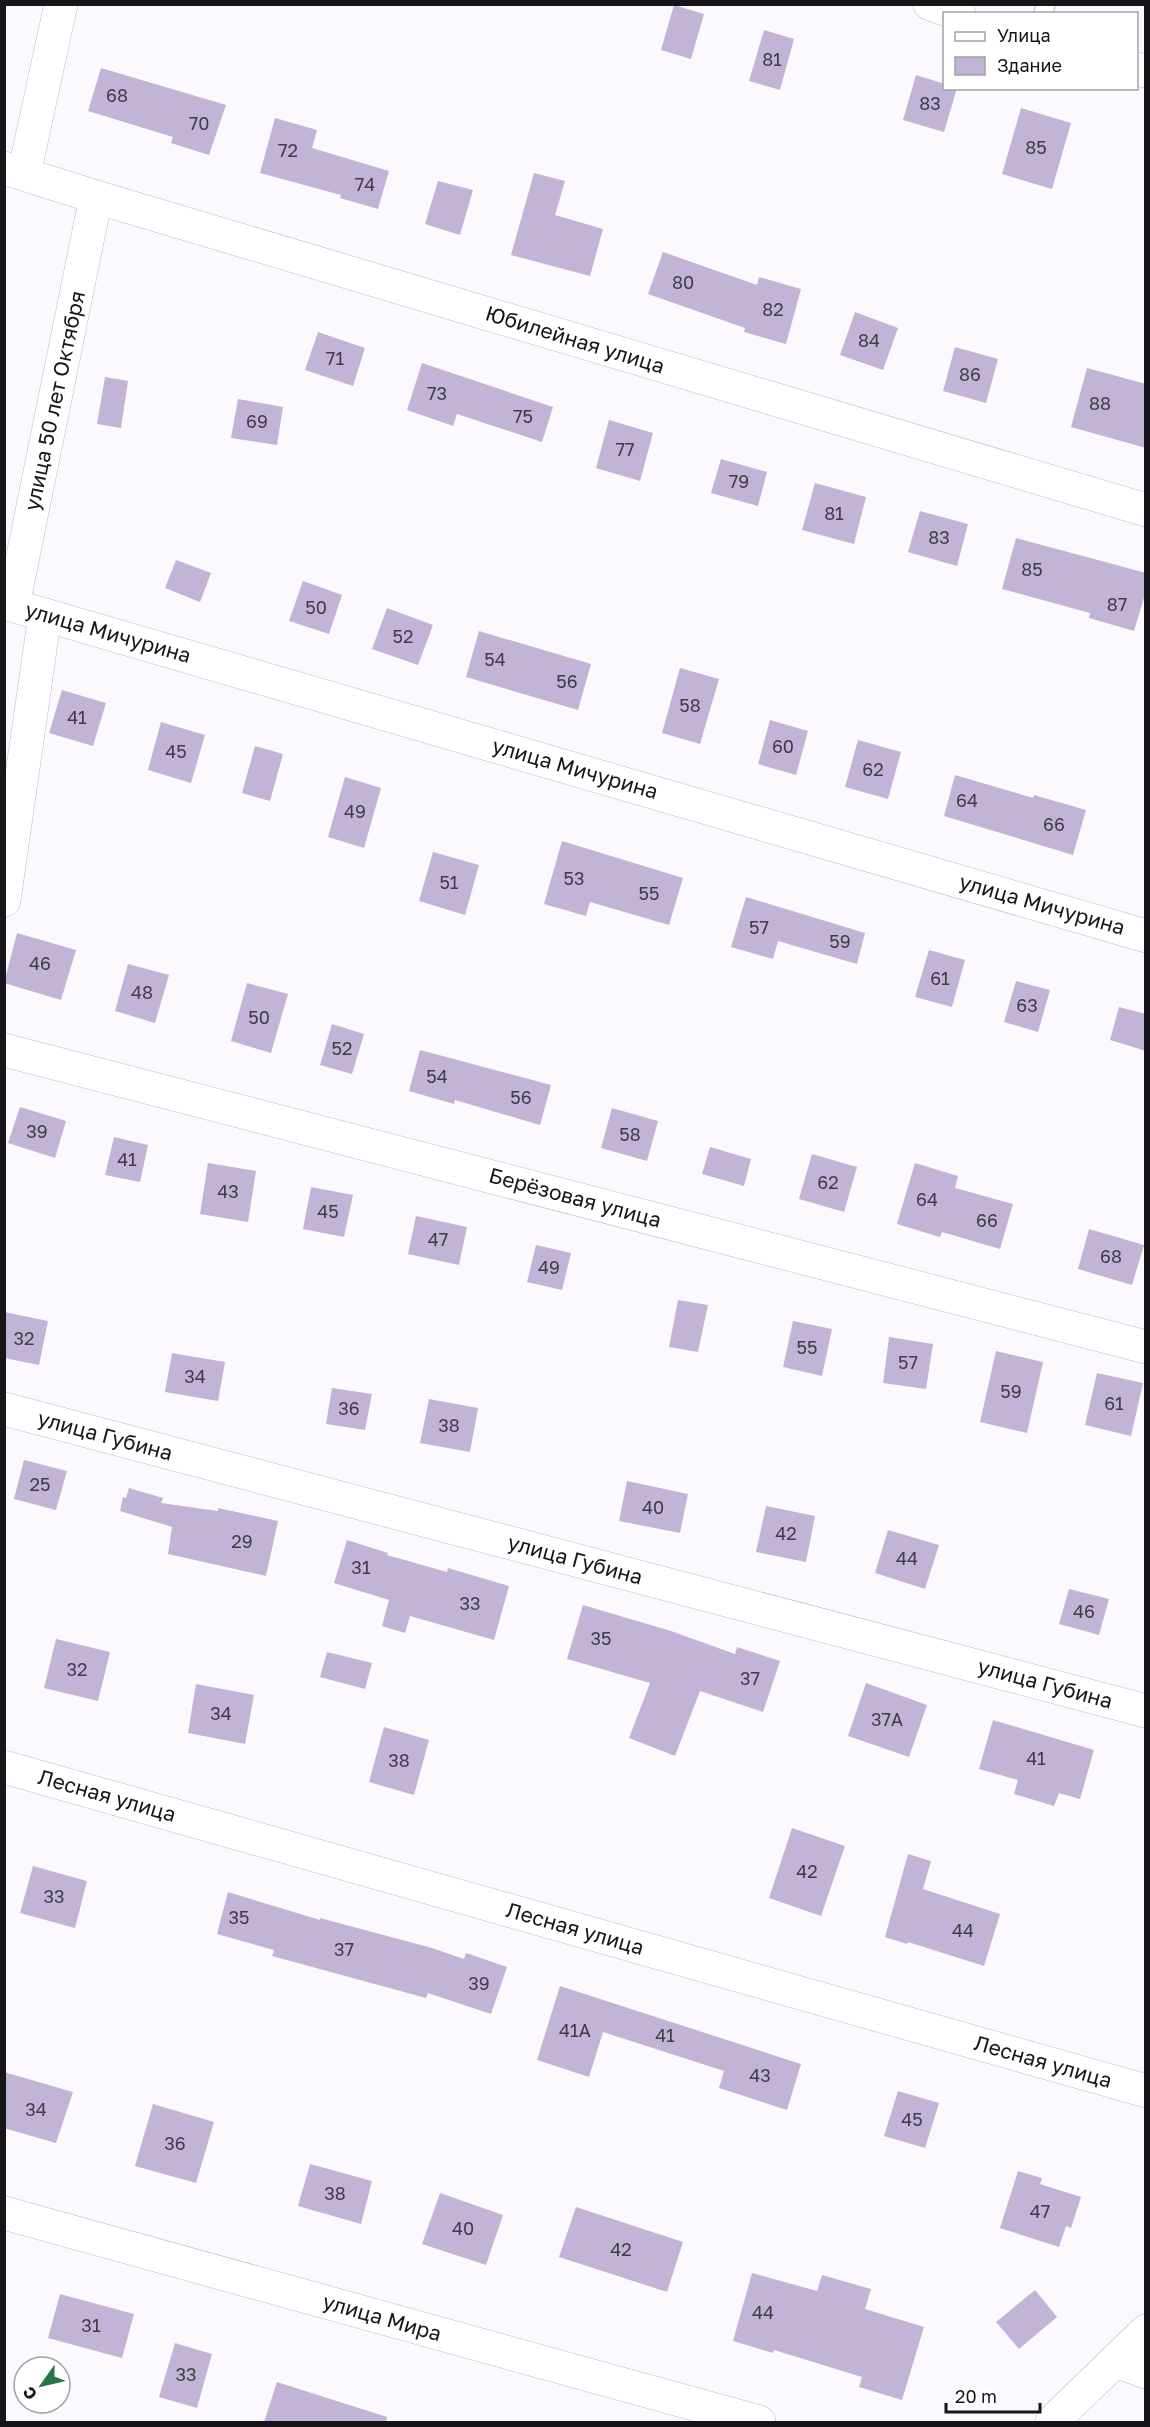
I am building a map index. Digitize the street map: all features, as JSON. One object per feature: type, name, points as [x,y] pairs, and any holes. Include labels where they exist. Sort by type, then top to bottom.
[{"type":"street","points":[[14,171],[61,4]]},
{"type":"street","points":[[930,4],[953,12]]},
{"type":"street","name":"Юбилейная улица","points":[[14,171],[1146,510]]},
{"type":"street","name":"улица 50 лет Октября","points":[[9,604],[96,197]]},
{"type":"street","name":"улица Мичурина","points":[[9,604],[1146,936]]},
{"type":"street","points":[[4,900],[45,615]]},
{"type":"street","name":"Берёзовая улица","points":[[5,1054],[1146,1347]]},
{"type":"street","name":"улица Губина","points":[[4,1409],[1146,1710]]},
{"type":"street","name":"Лесная улица","points":[[4,1767],[1146,2091]]},
{"type":"street","name":"улица Мира","points":[[4,2213],[759,2422]]},
{"type":"street","points":[[1052,2422],[1131,2367],[1146,2331]]},
{"type":"building","points":[[674,5],[704,14],[691,59],[661,50]]},
{"type":"building","points":[[764,30],[794,39],[780,90],[749,81]]},
{"type":"building","points":[[101,68],[226,105],[209,155],[171,143],[173,137],[88,111]]},
{"type":"building","points":[[916,75],[943,83],[943,90],[956,90],[944,132],[903,120]]},
{"type":"building","points":[[1021,108],[1071,123],[1052,189],[1002,174]]},
{"type":"building","points":[[275,118],[317,130],[312,148],[389,171],[378,209],[340,198],[341,195],[260,173]]},
{"type":"building","points":[[534,173],[565,181],[555,215],[603,229],[590,276],[511,255]]},
{"type":"building","points":[[438,181],[473,190],[460,235],[425,224]]},
{"type":"building","points":[[663,252],[757,285],[759,277],[801,289],[786,344],[744,332],[745,328],[648,294]]},
{"type":"building","points":[[855,312],[898,328],[883,370],[840,355]]},
{"type":"building","points":[[318,332],[365,348],[353,386],[305,370]]},
{"type":"building","points":[[955,347],[998,359],[986,403],[943,391]]},
{"type":"building","points":[[422,363],[553,407],[542,442],[457,414],[453,426],[407,410]]},
{"type":"building","points":[[1087,368],[1146,384],[1146,448],[1071,427]]},
{"type":"building","points":[[105,377],[128,381],[121,428],[97,424]]},
{"type":"building","points":[[238,399],[283,407],[277,445],[231,438]]},
{"type":"building","points":[[609,420],[653,433],[640,481],[596,468]]},
{"type":"building","points":[[721,459],[767,472],[758,506],[711,493]]},
{"type":"building","points":[[815,483],[866,497],[854,544],[802,530]]},
{"type":"building","points":[[920,511],[968,524],[957,566],[908,552]]},
{"type":"building","points":[[1016,538],[1146,573],[1146,591],[1134,631],[1089,618],[1090,613],[1002,589]]},
{"type":"building","points":[[176,560],[211,573],[200,602],[165,588]]},
{"type":"building","points":[[303,581],[342,595],[329,634],[289,621]]},
{"type":"building","points":[[387,608],[433,625],[418,665],[372,649]]},
{"type":"building","points":[[479,631],[591,664],[578,710],[466,677]]},
{"type":"building","points":[[680,668],[719,679],[700,744],[662,733]]},
{"type":"building","points":[[62,690],[106,703],[93,746],[49,733]]},
{"type":"building","points":[[770,720],[808,731],[796,775],[758,764]]},
{"type":"building","points":[[161,722],[205,735],[191,783],[148,770]]},
{"type":"building","points":[[858,740],[901,752],[888,799],[845,787]]},
{"type":"building","points":[[255,746],[283,754],[270,801],[242,793]]},
{"type":"building","points":[[955,775],[1033,798],[1034,795],[1086,810],[1073,855],[944,816]]},
{"type":"building","points":[[345,777],[381,788],[364,848],[328,837]]},
{"type":"building","points":[[562,841],[683,878],[669,925],[590,902],[586,916],[544,904]]},
{"type":"building","points":[[433,852],[479,865],[465,915],[419,901]]},
{"type":"building","points":[[746,897],[865,933],[857,964],[778,941],[773,959],[731,947]]},
{"type":"building","points":[[17,933],[76,950],[61,1000],[4,983]]},
{"type":"building","points":[[929,950],[965,960],[952,1007],[915,997]]},
{"type":"building","points":[[128,964],[169,975],[155,1023],[115,1011]]},
{"type":"building","points":[[1016,981],[1050,990],[1038,1032],[1004,1022]]},
{"type":"building","points":[[247,983],[288,994],[271,1053],[231,1041]]},
{"type":"building","points":[[1119,1007],[1146,1014],[1146,1051],[1110,1040]]},
{"type":"building","points":[[332,1024],[364,1034],[352,1074],[320,1065]]},
{"type":"building","points":[[420,1050],[551,1085],[540,1125],[455,1100],[454,1104],[409,1091]]},
{"type":"building","points":[[20,1107],[66,1121],[55,1158],[8,1143]]},
{"type":"building","points":[[612,1108],[658,1121],[647,1161],[601,1148]]},
{"type":"building","points":[[114,1137],[148,1145],[140,1182],[105,1175]]},
{"type":"building","points":[[710,1147],[751,1159],[744,1186],[702,1174]]},
{"type":"building","points":[[812,1154],[857,1167],[844,1212],[799,1199]]},
{"type":"building","points":[[208,1163],[256,1171],[248,1222],[200,1214]]},
{"type":"building","points":[[915,1163],[958,1176],[955,1188],[1013,1204],[1000,1249],[942,1232],[940,1237],[897,1224]]},
{"type":"building","points":[[311,1187],[353,1195],[344,1237],[303,1229]]},
{"type":"building","points":[[416,1216],[467,1227],[459,1265],[408,1254]]},
{"type":"building","points":[[1089,1229],[1144,1245],[1132,1285],[1078,1269]]},
{"type":"building","points":[[536,1245],[571,1253],[562,1290],[527,1282]]},
{"type":"building","points":[[678,1300],[708,1305],[698,1352],[669,1347]]},
{"type":"building","points":[[4,1312],[48,1321],[39,1365],[4,1358]]},
{"type":"building","points":[[793,1321],[832,1329],[822,1376],[783,1367]]},
{"type":"building","points":[[889,1337],[933,1344],[926,1389],[883,1383]]},
{"type":"building","points":[[996,1351],[1043,1362],[1027,1433],[980,1422]]},
{"type":"building","points":[[172,1353],[225,1362],[218,1401],[165,1392]]},
{"type":"building","points":[[1097,1373],[1143,1383],[1131,1436],[1085,1425]]},
{"type":"building","points":[[332,1388],[372,1394],[365,1430],[326,1424]]},
{"type":"building","points":[[429,1399],[478,1408],[470,1452],[420,1443]]},
{"type":"building","points":[[24,1460],[67,1471],[56,1510],[14,1499]]},
{"type":"building","points":[[627,1481],[688,1494],[680,1533],[619,1521]]},
{"type":"building","points":[[129,1488],[163,1498],[161,1503],[218,1511],[218,1508],[278,1521],[266,1576],[168,1554],[172,1527],[120,1511],[123,1497],[126,1498]]},
{"type":"building","points":[[766,1506],[815,1516],[806,1562],[756,1552]]},
{"type":"building","points":[[888,1530],[939,1545],[925,1589],[875,1573]]},
{"type":"building","points":[[347,1540],[388,1553],[387,1555],[447,1572],[448,1568],[509,1586],[494,1640],[410,1616],[405,1633],[382,1626],[389,1600],[334,1583]]},
{"type":"building","points":[[1069,1589],[1109,1599],[1099,1635],[1059,1624]]},
{"type":"building","points":[[583,1605],[671,1631],[735,1654],[737,1647],[780,1661],[763,1712],[700,1691],[675,1756],[629,1738],[650,1683],[567,1659]]},
{"type":"building","points":[[56,1639],[110,1652],[98,1701],[44,1688]]},
{"type":"building","points":[[327,1652],[372,1663],[365,1689],[320,1677]]},
{"type":"building","points":[[866,1683],[927,1705],[909,1757],[848,1736]]},
{"type":"building","points":[[196,1684],[254,1695],[245,1744],[188,1733]]},
{"type":"building","points":[[993,1720],[1094,1750],[1080,1799],[1059,1793],[1054,1806],[1014,1794],[1018,1780],[979,1769]]},
{"type":"building","points":[[384,1727],[429,1740],[414,1795],[369,1782]]},
{"type":"building","points":[[792,1828],[845,1846],[821,1916],[769,1898]]},
{"type":"building","points":[[908,1854],[931,1861],[923,1889],[1000,1914],[984,1966],[885,1937]]},
{"type":"building","points":[[33,1866],[87,1881],[75,1928],[20,1913]]},
{"type":"building","points":[[228,1892],[320,1920],[320,1918],[432,1948],[464,1959],[466,1953],[507,1967],[491,2014],[428,1993],[426,1998],[272,1956],[274,1950],[217,1934]]},
{"type":"building","points":[[560,1986],[801,2064],[787,2110],[719,2088],[724,2071],[603,2032],[589,2077],[537,2060]]},
{"type":"building","points":[[4,2072],[73,2092],[56,2143],[4,2128]]},
{"type":"building","points":[[898,2091],[939,2103],[925,2148],[884,2136]]},
{"type":"building","points":[[153,2104],[214,2122],[196,2183],[135,2166]]},
{"type":"building","points":[[310,2164],[372,2181],[361,2224],[298,2206]]},
{"type":"building","points":[[1018,2171],[1042,2178],[1040,2184],[1081,2197],[1071,2228],[1066,2226],[1059,2247],[1000,2228]]},
{"type":"building","points":[[440,2193],[503,2215],[486,2265],[422,2244]]},
{"type":"building","points":[[576,2207],[683,2242],[667,2292],[559,2257]]},
{"type":"building","points":[[752,2273],[817,2291],[822,2275],[871,2289],[865,2309],[924,2327],[902,2400],[859,2387],[862,2377],[774,2350],[773,2353],[733,2341]]},
{"type":"building","points":[[1035,2290],[1057,2317],[1019,2349],[996,2322]]},
{"type":"building","points":[[60,2294],[134,2314],[122,2358],[48,2338]]},
{"type":"building","points":[[175,2343],[212,2354],[197,2408],[159,2397]]},
{"type":"building","points":[[277,2382],[387,2417],[386,2422],[264,2422]]}]
